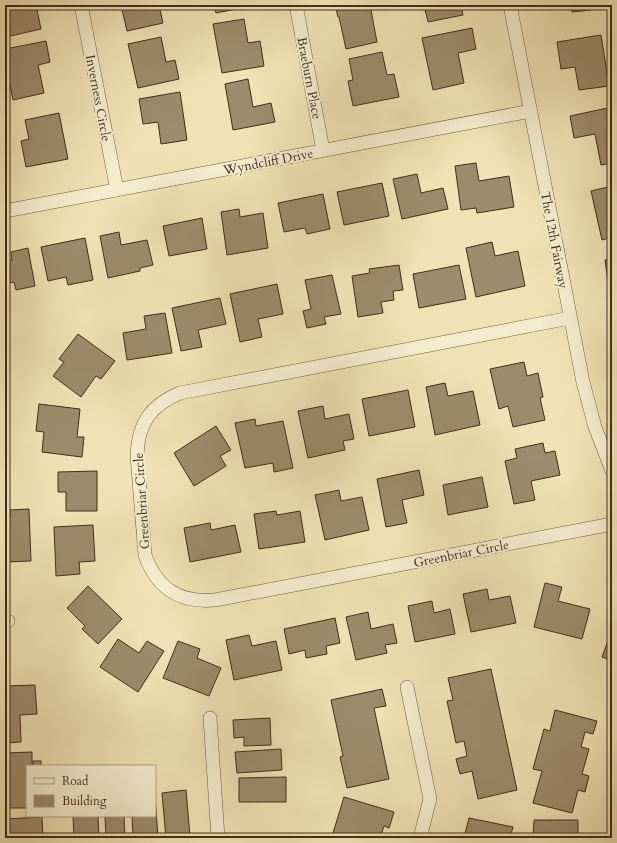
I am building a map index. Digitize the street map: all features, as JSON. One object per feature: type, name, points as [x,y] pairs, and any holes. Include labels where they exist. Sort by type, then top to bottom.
[{"type":"street","name":"Inverness Circle","points":[[81,5],[117,190]]},
{"type":"street","name":"Braeburn Place","points":[[296,5],[323,150]]},
{"type":"street","name":"The 12th Fairway","points":[[510,5],[583,382],[596,427],[612,471]]},
{"type":"street","name":"Wyndcliff Drive","points":[[5,211],[530,111]]},
{"type":"street","name":"Greenbriar Circle","points":[[570,318],[180,393],[168,398],[158,404],[150,412],[144,422],[137,444],[145,555],[155,576],[171,592],[181,597],[203,601],[215,600],[612,524]]},
{"type":"street","points":[[407,687],[430,799],[420,838]]},
{"type":"street","points":[[210,718],[218,838]]},
{"type":"building","points":[[5,5],[36,5],[41,29],[6,37]]},
{"type":"building","points":[[121,5],[159,5],[163,23],[127,31]]},
{"type":"building","points":[[214,5],[252,5],[252,6],[216,13]]},
{"type":"building","points":[[335,5],[370,5],[377,42],[346,49]]},
{"type":"building","points":[[424,5],[461,5],[463,15],[428,22]]},
{"type":"building","points":[[571,5],[589,5],[590,10],[572,12]]},
{"type":"building","points":[[244,19],[248,43],[260,41],[264,66],[222,73],[213,24]]},
{"type":"building","points":[[472,28],[476,49],[458,53],[464,83],[433,90],[422,38]]},
{"type":"building","points":[[601,35],[609,86],[579,90],[575,67],[561,69],[557,42]]},
{"type":"building","points":[[161,37],[166,62],[175,60],[179,79],[138,88],[128,44]]},
{"type":"building","points":[[46,41],[50,62],[38,65],[44,93],[13,100],[5,60],[5,49]]},
{"type":"building","points":[[382,52],[387,75],[394,74],[399,97],[353,106],[348,81],[353,80],[349,59]]},
{"type":"building","points":[[248,79],[253,107],[271,103],[275,122],[233,130],[225,84]]},
{"type":"building","points":[[180,92],[187,140],[161,144],[158,122],[143,124],[139,99]]},
{"type":"building","points":[[612,107],[612,163],[601,165],[595,134],[574,138],[570,116]]},
{"type":"building","points":[[59,113],[68,159],[26,167],[21,141],[29,139],[25,120]]},
{"type":"building","points":[[476,163],[479,181],[509,176],[514,207],[477,213],[476,208],[461,210],[455,166]]},
{"type":"building","points":[[417,174],[421,193],[443,188],[448,209],[402,219],[393,179]]},
{"type":"building","points":[[382,183],[389,216],[344,225],[337,192]]},
{"type":"building","points":[[612,186],[612,237],[602,240],[591,191]]},
{"type":"building","points":[[323,194],[330,229],[307,234],[305,228],[284,232],[278,203]]},
{"type":"building","points":[[239,209],[240,217],[263,213],[268,248],[227,255],[221,212]]},
{"type":"building","points":[[202,218],[207,249],[169,256],[163,226]]},
{"type":"building","points":[[119,232],[121,245],[147,240],[153,265],[140,268],[140,271],[108,278],[100,236]]},
{"type":"building","points":[[85,238],[93,280],[68,285],[66,277],[48,281],[41,247]]},
{"type":"building","points":[[492,242],[495,256],[518,251],[525,286],[476,297],[466,248]]},
{"type":"building","points":[[28,248],[35,286],[16,290],[14,282],[5,284],[5,261],[12,260],[11,252]]},
{"type":"building","points":[[612,259],[612,297],[610,297],[605,260]]},
{"type":"building","points":[[399,265],[403,290],[393,291],[394,300],[381,302],[383,313],[358,317],[352,276],[370,273],[369,269]]},
{"type":"building","points":[[459,265],[466,299],[419,308],[413,274]]},
{"type":"building","points":[[332,275],[341,314],[324,317],[326,324],[307,328],[303,311],[311,309],[305,280]]},
{"type":"building","points":[[277,284],[283,314],[258,319],[262,337],[240,342],[230,294]]},
{"type":"building","points":[[220,298],[226,324],[198,330],[202,347],[181,351],[172,308]]},
{"type":"building","points":[[165,313],[172,353],[127,360],[123,333],[146,329],[144,316]]},
{"type":"building","points":[[78,334],[115,361],[101,379],[96,376],[81,397],[53,376],[64,362],[59,359]]},
{"type":"building","points":[[524,362],[527,376],[538,373],[543,397],[540,398],[545,420],[513,427],[508,406],[499,409],[490,369]]},
{"type":"building","points":[[445,383],[448,396],[473,391],[480,425],[435,435],[426,387]]},
{"type":"building","points":[[408,390],[415,427],[369,436],[362,399]]},
{"type":"building","points":[[39,404],[80,409],[77,437],[84,437],[82,457],[42,452],[44,432],[36,431]]},
{"type":"building","points":[[323,406],[325,419],[349,414],[354,439],[343,441],[345,450],[308,458],[298,411]]},
{"type":"building","points":[[255,419],[256,426],[283,421],[293,468],[274,472],[273,463],[245,468],[235,423]]},
{"type":"building","points":[[216,426],[231,450],[220,456],[226,466],[194,486],[174,453]]},
{"type":"building","points":[[543,443],[545,453],[555,451],[560,475],[531,481],[535,500],[514,504],[505,461],[517,458],[515,449]]},
{"type":"building","points":[[419,470],[424,495],[402,500],[407,523],[386,527],[377,479]]},
{"type":"building","points":[[97,471],[97,511],[66,511],[66,492],[58,492],[58,472]]},
{"type":"building","points":[[482,477],[488,507],[448,515],[443,485]]},
{"type":"building","points":[[339,490],[341,501],[362,497],[369,530],[325,540],[315,495]]},
{"type":"building","points":[[29,509],[31,561],[5,562],[5,517],[10,517],[10,510]]},
{"type":"building","points":[[276,511],[277,515],[300,511],[305,542],[259,549],[254,514]]},
{"type":"building","points":[[210,523],[211,530],[235,525],[241,552],[190,562],[184,528]]},
{"type":"building","points":[[93,525],[95,561],[79,562],[80,574],[56,576],[54,527]]},
{"type":"building","points":[[545,583],[562,587],[558,601],[590,609],[582,639],[534,627]]},
{"type":"building","points":[[88,586],[122,619],[98,644],[82,629],[85,626],[67,608]]},
{"type":"building","points":[[487,589],[489,600],[510,596],[516,623],[471,632],[463,594]]},
{"type":"building","points":[[432,601],[434,613],[450,609],[455,634],[415,642],[408,606]]},
{"type":"building","points":[[368,612],[371,629],[393,624],[397,643],[385,645],[387,653],[356,660],[346,617]]},
{"type":"building","points":[[335,618],[340,643],[326,646],[327,654],[306,658],[305,650],[289,654],[284,629]]},
{"type":"building","points":[[612,630],[612,661],[602,657]]},
{"type":"building","points":[[249,635],[252,646],[276,641],[282,670],[234,680],[226,640]]},
{"type":"building","points":[[118,639],[139,653],[147,641],[164,651],[138,692],[100,667]]},
{"type":"building","points":[[178,641],[200,649],[197,658],[221,668],[209,696],[163,678]]},
{"type":"building","points":[[491,669],[517,790],[478,799],[472,771],[460,774],[456,759],[467,756],[464,741],[456,743],[447,701],[453,700],[448,678]]},
{"type":"building","points":[[35,685],[37,714],[20,715],[21,742],[5,743],[5,686]]},
{"type":"building","points":[[382,689],[386,706],[374,708],[389,779],[347,788],[340,757],[343,756],[331,700]]},
{"type":"building","points":[[555,710],[597,721],[593,734],[585,732],[581,747],[589,749],[582,774],[589,776],[585,792],[578,790],[572,813],[533,803],[542,771],[533,769],[544,729],[550,731]]},
{"type":"building","points":[[270,718],[271,745],[244,746],[244,737],[234,738],[233,720]]},
{"type":"building","points":[[281,749],[282,770],[237,773],[235,752]]},
{"type":"building","points":[[32,752],[32,765],[26,765],[26,808],[5,808],[5,753]]},
{"type":"building","points":[[33,761],[41,761],[41,765],[33,765]]},
{"type":"building","points":[[286,777],[286,802],[239,802],[239,778]]},
{"type":"building","points":[[186,790],[190,836],[166,838],[162,793]]},
{"type":"building","points":[[344,797],[394,812],[389,828],[384,826],[380,838],[339,838],[340,835],[333,833]]},
{"type":"building","points":[[156,809],[158,838],[133,838],[132,817],[156,817]]},
{"type":"building","points":[[42,817],[43,838],[5,838],[5,819]]},
{"type":"building","points":[[73,817],[98,817],[99,838],[74,838]]},
{"type":"building","points":[[105,817],[124,817],[125,838],[106,838]]},
{"type":"building","points":[[469,818],[513,827],[510,838],[464,838]]},
{"type":"building","points":[[534,820],[578,820],[578,838],[533,838]]}]
